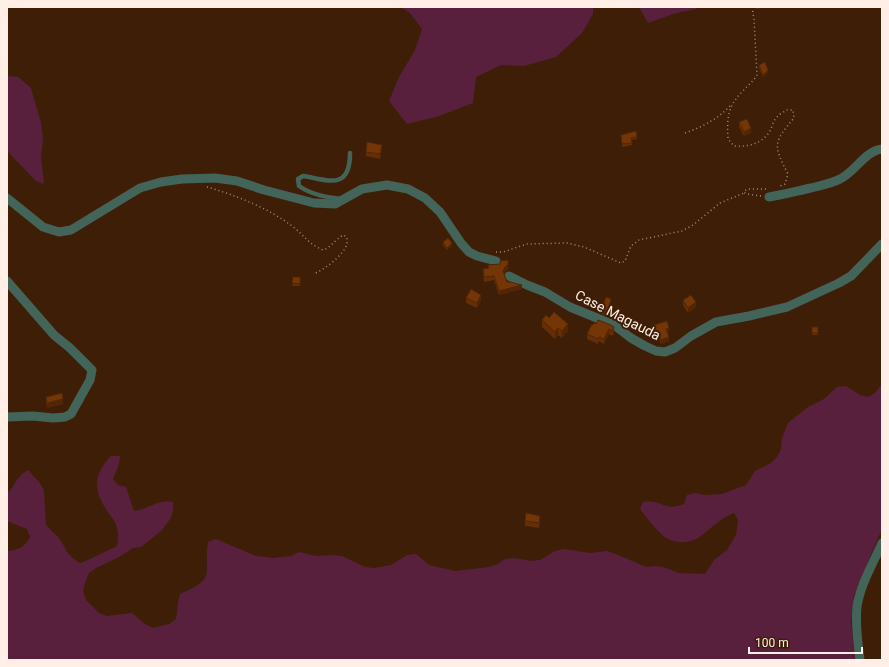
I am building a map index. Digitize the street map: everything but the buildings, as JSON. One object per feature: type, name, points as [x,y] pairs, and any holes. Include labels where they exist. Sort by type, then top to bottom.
[{"type":"street","points":[[770,192],[785,194],[828,184],[841,179],[851,172],[869,154],[882,149]]},
{"type":"street","points":[[7,198],[43,226],[59,232],[71,230],[140,188],[161,182],[182,179],[215,178],[237,181],[314,204],[335,204],[362,189],[387,185],[408,189],[425,198],[440,212],[469,252],[477,256],[496,261]]},
{"type":"street","name":"Case Magauda","points":[[509,276],[545,292],[570,307],[614,325],[644,346],[656,351],[665,352],[675,348],[691,336],[716,322],[787,307],[838,283],[852,276],[882,244]]},
{"type":"street","points":[[7,280],[54,335],[70,348],[92,370],[90,380],[71,414],[65,417],[53,418],[33,416],[7,417]]},
{"type":"street","points":[[860,660],[856,634],[857,607],[864,582],[882,544]]},
{"type":"lane","points":[[343,199],[314,194],[299,186],[298,179],[303,176],[329,181],[338,179],[346,174],[350,168],[350,153]]},
{"type":"path","points":[[685,133],[713,120],[722,114],[757,75],[752,7]]},
{"type":"path","points":[[730,106],[728,119],[728,140],[734,146],[758,143],[763,140],[778,116],[787,110],[793,110],[794,118],[780,135],[776,146],[788,174],[785,184],[776,188]]},
{"type":"path","points":[[197,179],[198,183],[204,186],[238,198],[277,216],[301,233],[312,244],[323,250],[329,248],[344,235],[347,244],[344,250],[324,270],[313,274]]},
{"type":"path","points":[[492,252],[503,252],[527,244],[567,243],[584,247],[621,263],[625,261],[631,246],[639,240],[682,231],[693,225],[720,203],[745,193],[744,191],[748,189],[770,192]]},
{"type":"path","points":[[745,193],[755,196],[770,192]]},
{"type":"shaded area","points":[[401,7],[593,7],[593,14],[582,33],[556,57],[524,66],[501,65],[476,77],[473,103],[439,116],[407,124],[389,101],[399,77],[415,50],[422,29],[410,13]]},
{"type":"shaded area","points":[[639,7],[698,7],[696,9],[676,13],[648,23]]},
{"type":"shaded area","points":[[7,76],[18,77],[31,88],[41,123],[43,139],[41,157],[44,184],[36,181],[7,151]]},
{"type":"shaded area","points":[[882,384],[882,529],[854,595],[851,622],[855,660],[7,660],[7,551],[15,550],[21,547],[30,537],[27,529],[7,521],[7,494],[19,477],[28,470],[40,483],[44,491],[46,525],[57,536],[71,556],[80,563],[117,546],[118,537],[115,522],[102,502],[97,488],[97,481],[101,469],[111,456],[120,456],[119,464],[113,479],[118,485],[126,487],[134,511],[162,502],[173,502],[171,518],[161,531],[141,547],[133,548],[89,573],[83,591],[86,600],[99,613],[107,616],[132,613],[145,624],[153,628],[169,624],[176,619],[180,594],[200,583],[204,579],[207,569],[208,542],[216,539],[256,556],[273,558],[291,556],[299,552],[316,556],[333,555],[342,556],[365,567],[374,568],[391,565],[407,555],[416,554],[429,565],[455,571],[489,567],[498,564],[505,559],[513,558],[532,561],[540,560],[555,551],[564,549],[590,553],[607,551],[646,567],[663,567],[679,573],[705,574],[714,560],[727,550],[736,535],[738,520],[734,513],[720,520],[701,536],[693,540],[676,542],[665,537],[649,521],[640,509],[643,502],[654,502],[671,507],[684,504],[687,495],[695,493],[704,495],[722,494],[746,485],[755,471],[771,463],[777,457],[781,449],[782,438],[788,423],[808,407],[824,399],[837,387],[846,386],[860,395],[868,397],[875,393]]}]
